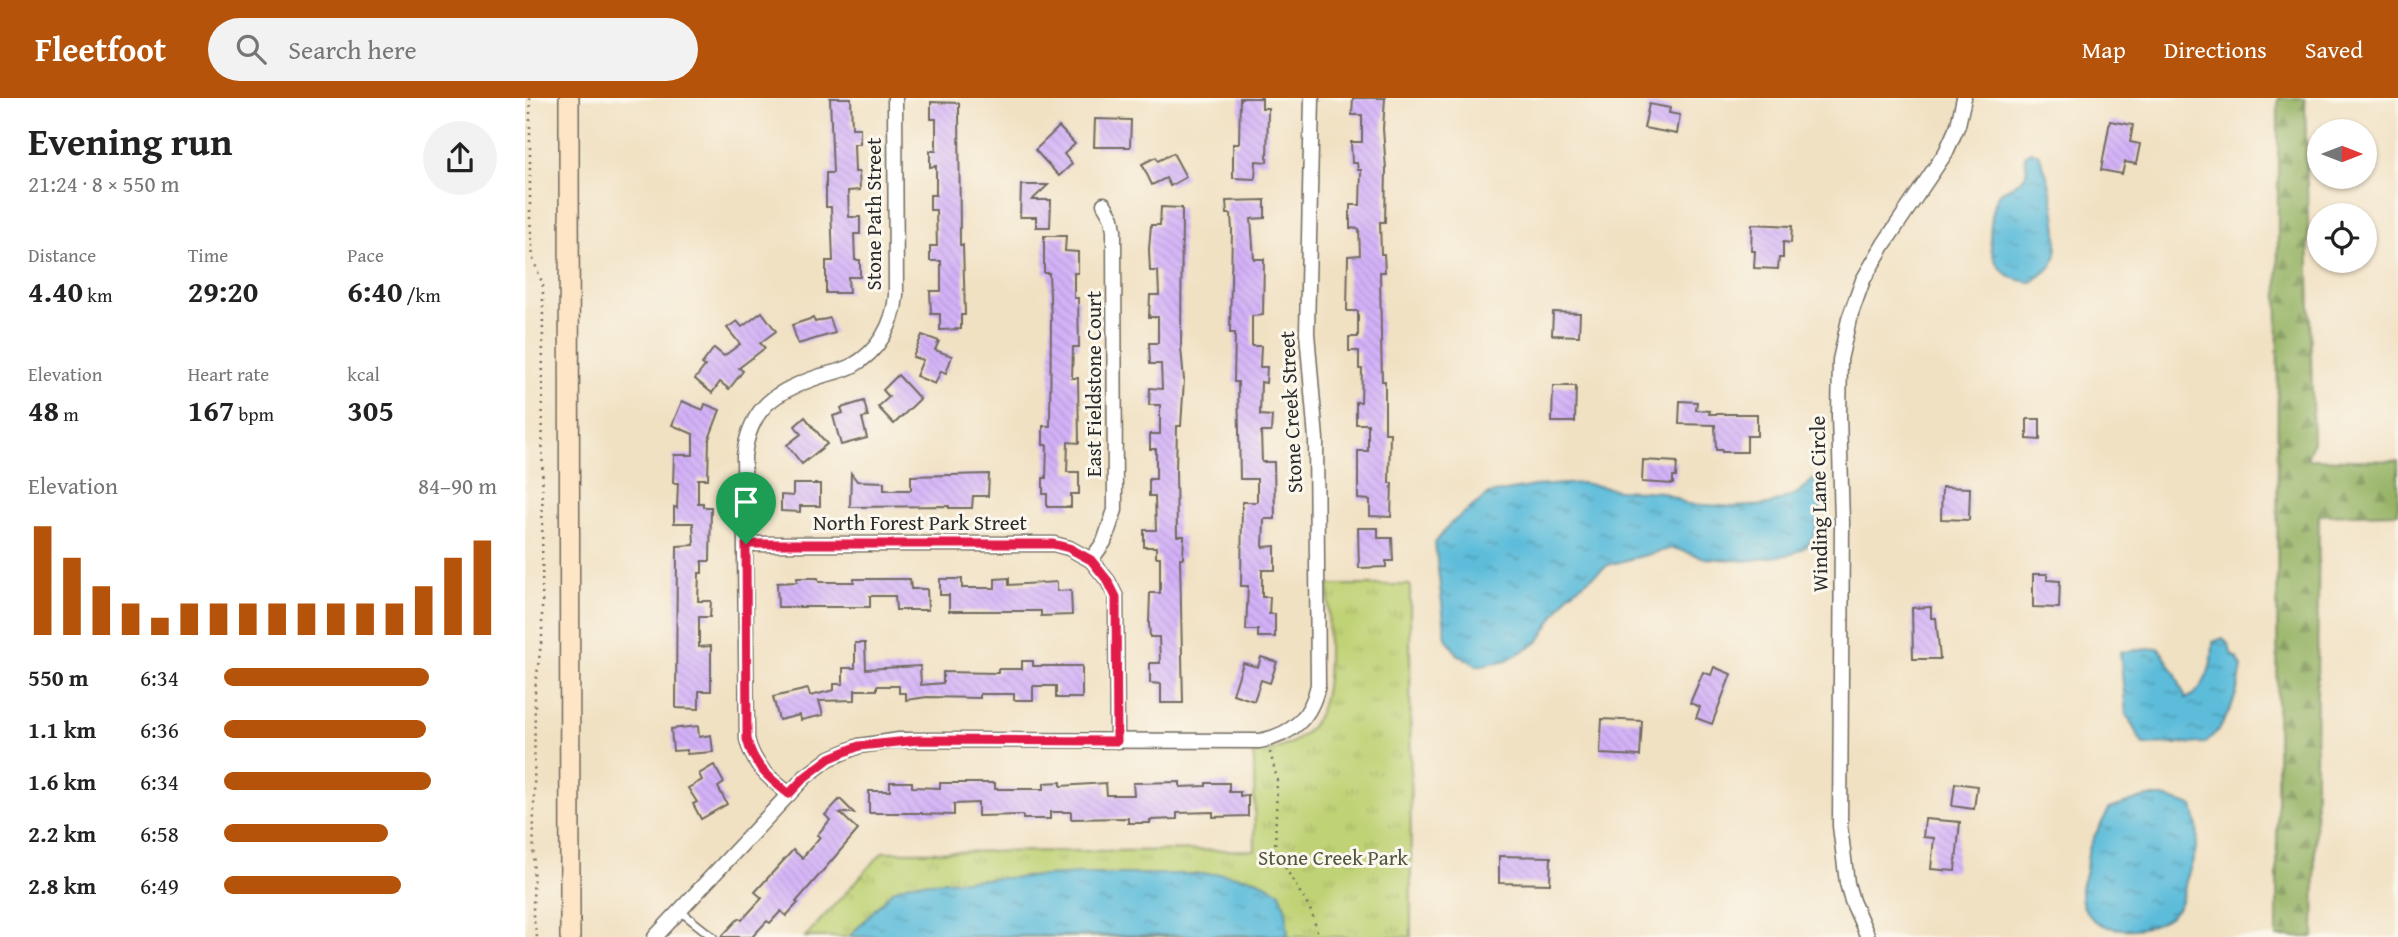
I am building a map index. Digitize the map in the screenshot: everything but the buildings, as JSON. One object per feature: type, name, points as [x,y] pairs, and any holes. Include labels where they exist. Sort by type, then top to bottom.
[{"type":"main road","points":[[569,98],[570,937]]},
{"type":"street","name":"Stone Path Street","points":[[789,794],[761,770],[753,759],[747,739],[746,439],[751,425],[764,405],[779,392],[851,366],[869,354],[883,337],[892,317],[896,295],[895,98]]},
{"type":"street","name":"Stone Creek Street","points":[[1117,741],[1259,741],[1282,735],[1303,720],[1310,710],[1318,685],[1315,439],[1307,333],[1313,98]]},
{"type":"street","name":"Winding Lane Circle","points":[[1868,937],[1851,901],[1840,826],[1840,360],[1849,319],[1863,280],[1946,152],[1958,125],[1965,98]]},
{"type":"street","name":"East Fieldstone Court","points":[[1091,560],[1104,542],[1115,510],[1114,230],[1112,218],[1104,204]]},
{"type":"street","name":"North Forest Park Street","points":[[746,544],[1053,544],[1069,548],[1091,560]]},
{"type":"street","points":[[655,937],[805,777],[830,758],[859,746],[918,740],[1117,741],[1116,597],[1108,581],[1091,560]]},
{"type":"lane","points":[[680,911],[713,937]]},
{"type":"path","points":[[530,98],[530,218],[533,259],[543,285],[542,636],[534,703],[533,915],[537,937]]},
{"type":"path","points":[[1271,752],[1277,779],[1275,850],[1312,913],[1316,937]]},
{"type":"green space","points":[[2278,98],[2305,98],[2313,441],[2307,459],[2398,461],[2398,513],[2319,515],[2314,937],[2277,937]]},
{"type":"green space","name":"Stone Creek Park","points":[[1329,585],[1410,585],[1411,937],[805,937],[883,852],[1255,850],[1254,754],[1293,742],[1306,732],[1322,706],[1326,689]]},
{"type":"water","points":[[2030,151],[2038,154],[2047,177],[2057,240],[2053,263],[2032,282],[2011,277],[2003,271],[1993,256],[1990,236],[1997,198],[2025,176],[2025,156]]},
{"type":"water","points":[[1817,477],[1825,489],[1815,533],[1807,546],[1792,554],[1746,561],[1705,558],[1673,548],[1608,565],[1569,594],[1538,642],[1507,660],[1478,666],[1457,654],[1446,638],[1435,543],[1450,524],[1489,494],[1534,486],[1582,483],[1619,490],[1662,492],[1687,504],[1735,507],[1768,505],[1796,494]]},
{"type":"water","points":[[2223,638],[2242,667],[2235,698],[2220,727],[2206,743],[2143,745],[2126,714],[2120,652],[2159,648],[2175,673],[2186,699],[2204,682],[2212,658],[2213,642]]},
{"type":"water","points":[[2146,797],[2164,797],[2193,806],[2197,824],[2195,852],[2181,901],[2169,917],[2143,928],[2114,928],[2090,917],[2083,906],[2081,888],[2087,855],[2109,809]]},
{"type":"water","points":[[1081,874],[1224,874],[1256,879],[1280,892],[1286,910],[1288,935],[849,937],[893,890],[911,883]]},
{"type":"route","points":[[746,544],[1053,544],[1083,555],[1101,571],[1116,597],[1117,741],[899,740],[859,746],[830,758],[805,777],[789,794],[761,770],[749,751],[746,544]]}]
